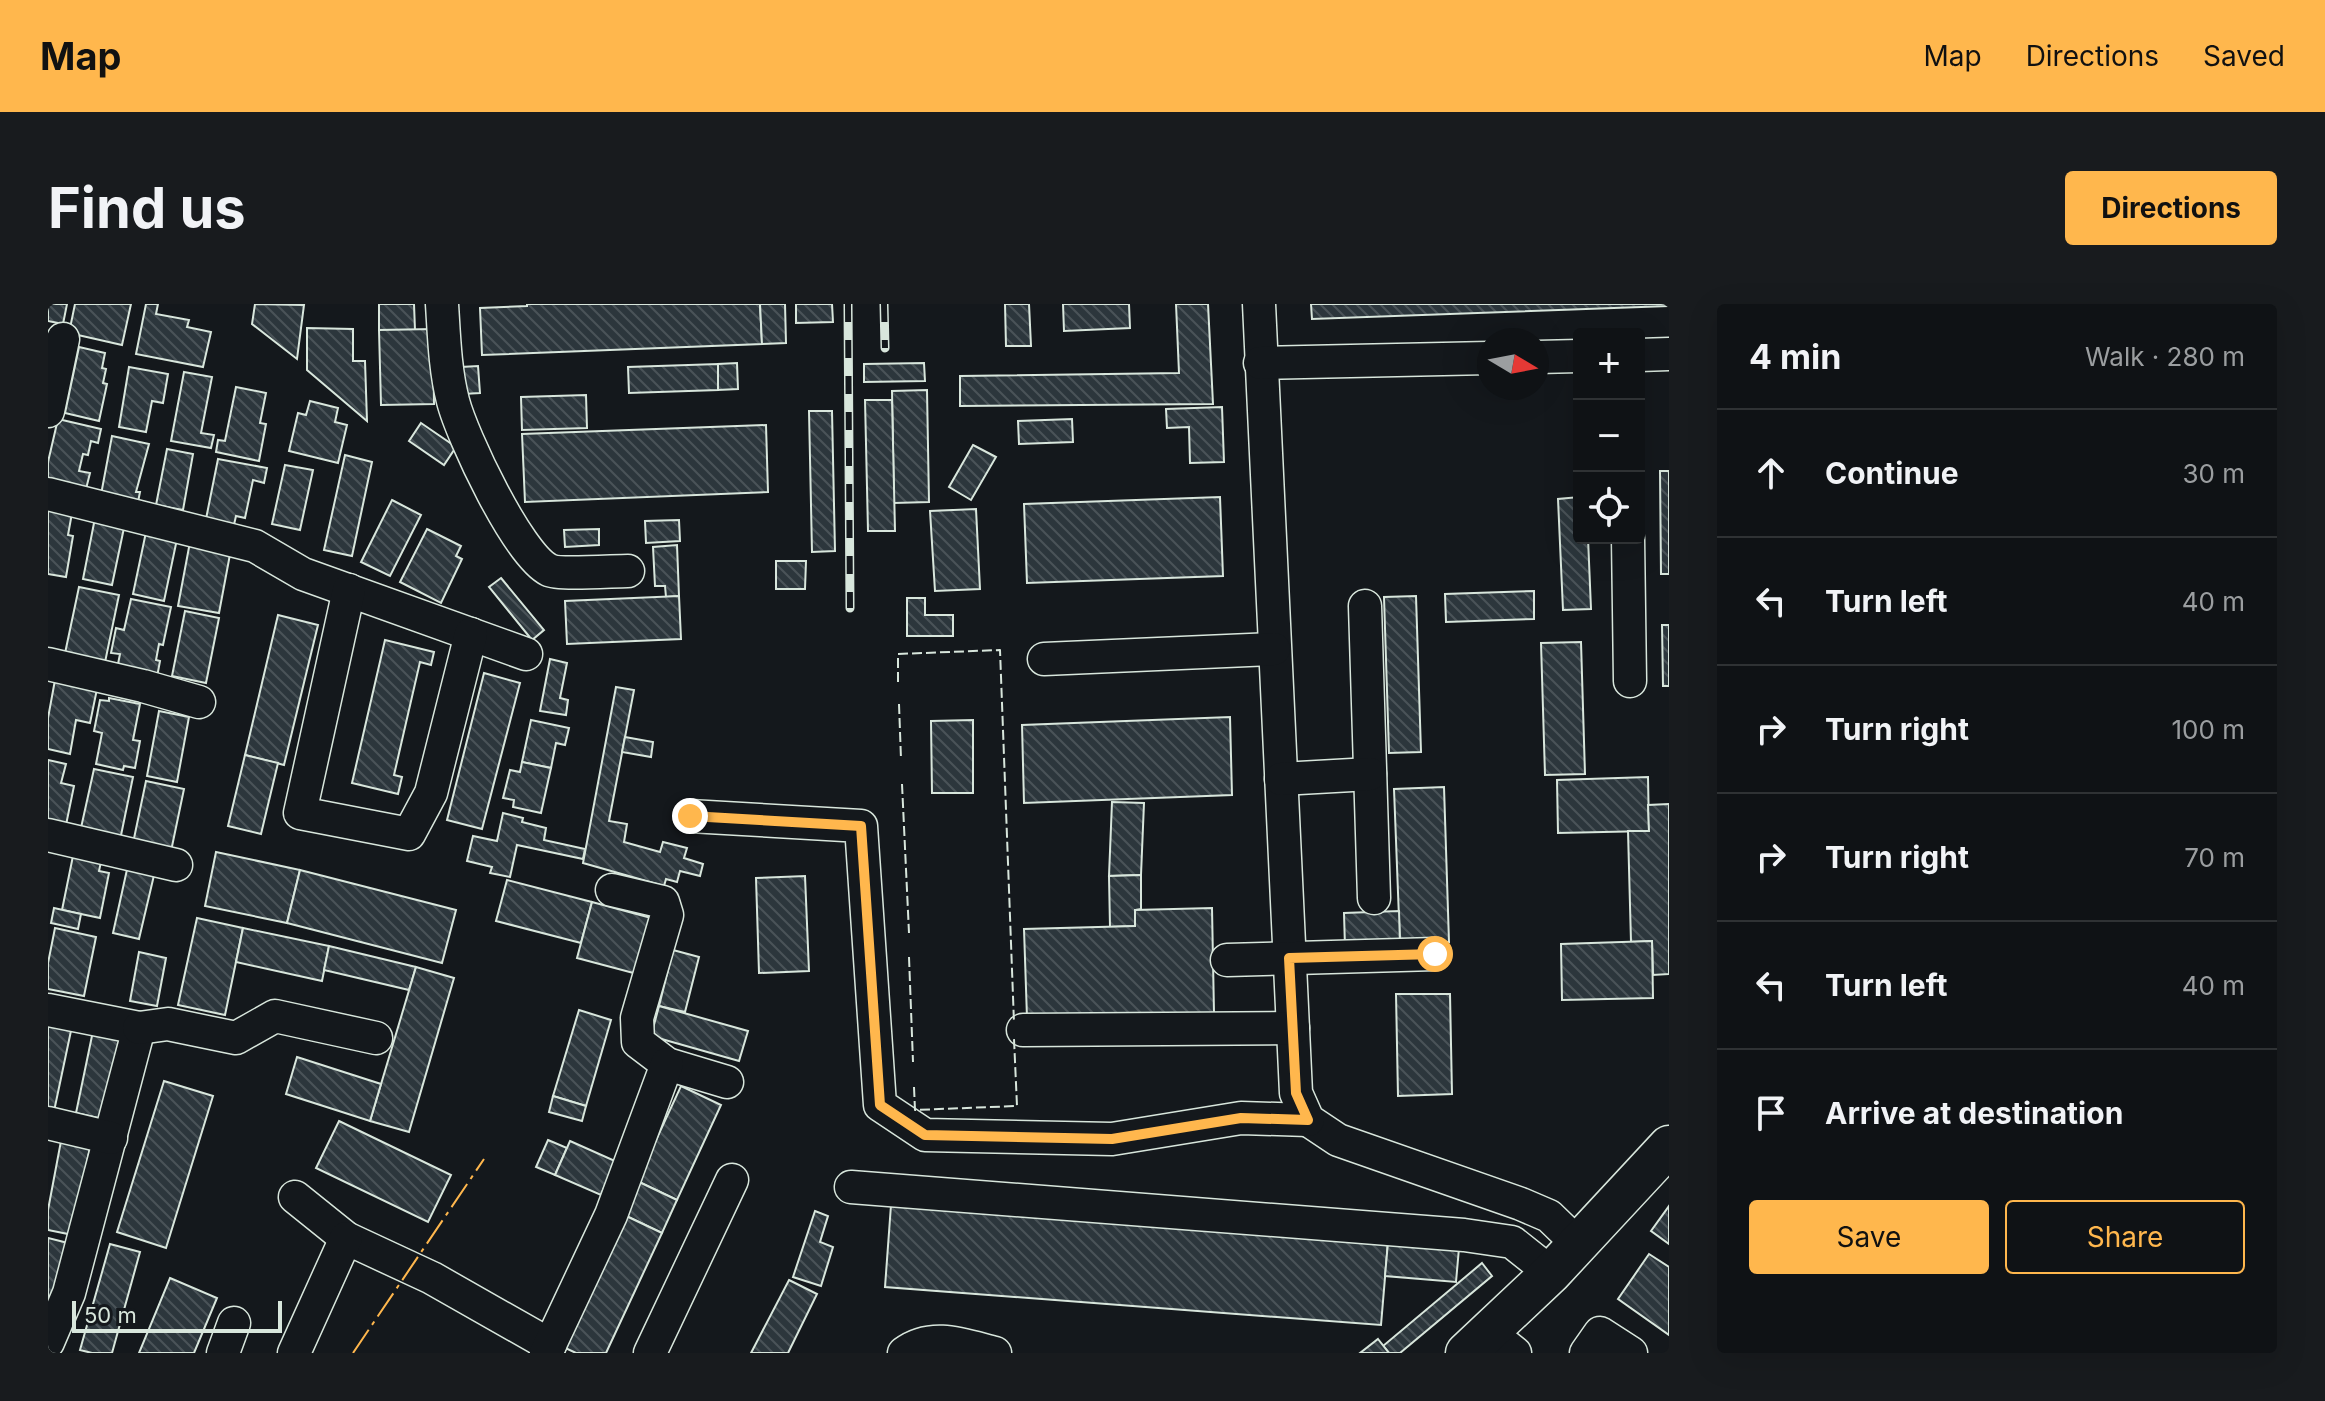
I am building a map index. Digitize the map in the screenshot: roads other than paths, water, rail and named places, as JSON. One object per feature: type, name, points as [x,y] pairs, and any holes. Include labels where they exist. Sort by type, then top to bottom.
[{"type":"main road","points":[[1490,1346],[1551,1273],[1669,1146]]},
{"type":"street","points":[[442,304],[445,349],[454,402],[478,463],[528,552],[550,571],[628,571]]},
{"type":"street","points":[[1259,304],[1296,1093],[1308,1120]]},
{"type":"street","points":[[48,411],[63,339]]},
{"type":"street","points":[[1645,355],[1669,354]]},
{"type":"street","points":[[1549,357],[1573,356]]},
{"type":"street","points":[[1260,363],[1477,358]]},
{"type":"street","points":[[48,494],[255,546],[303,574],[526,654]]},
{"type":"street","points":[[1628,544],[1630,681]]},
{"type":"street","points":[[349,590],[300,813],[409,834],[431,793],[471,634]]},
{"type":"street","points":[[1365,606],[1374,898]]},
{"type":"street","points":[[1044,659],[1274,649]]},
{"type":"street","points":[[48,664],[199,702]]},
{"type":"street","points":[[1281,779],[1370,774]]},
{"type":"street","points":[[690,816],[861,826],[880,1105],[925,1135],[1112,1139],[1241,1118],[1308,1120],[1338,1140],[1549,1216],[1579,1245]]},
{"type":"street","points":[[48,835],[176,865]]},
{"type":"street","points":[[612,890],[663,902],[667,915],[637,1018],[638,1042],[667,1064],[727,1082]]},
{"type":"street","points":[[1227,960],[1435,954]]},
{"type":"street","points":[[48,1010],[139,1028],[168,1024],[236,1038],[275,1016],[376,1038]]},
{"type":"street","points":[[48,1342],[69,1293],[139,1028]]},
{"type":"street","points":[[1023,1030],[1293,1028]]},
{"type":"street","points":[[295,1197],[346,1238],[432,1278],[548,1349],[611,1215],[667,1064]]},
{"type":"street","points":[[48,1123],[111,1138]]},
{"type":"street","points":[[650,1353],[732,1180]]},
{"type":"street","points":[[851,1187],[1464,1235],[1512,1242],[1551,1273]]},
{"type":"street","points":[[294,1353],[346,1238]]},
{"type":"street","points":[[223,1353],[234,1323]]},
{"type":"street","points":[[1586,1353],[1600,1333],[1631,1353]]},
{"type":"street","points":[[904,1353],[916,1344],[948,1341],[995,1353]]},
{"type":"railway","points":[[848,304],[850,608]]},
{"type":"railway","points":[[884,304],[885,348]]}]
